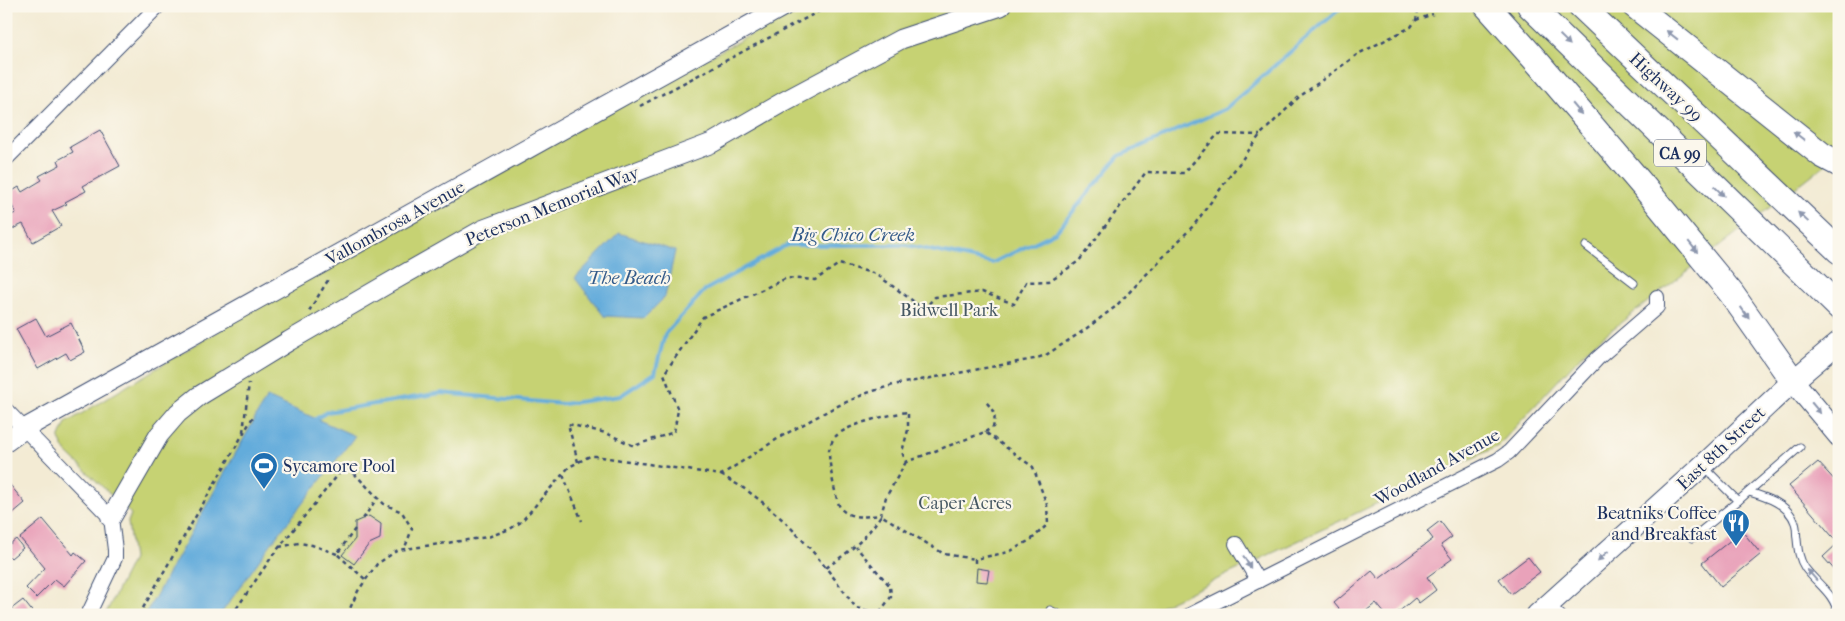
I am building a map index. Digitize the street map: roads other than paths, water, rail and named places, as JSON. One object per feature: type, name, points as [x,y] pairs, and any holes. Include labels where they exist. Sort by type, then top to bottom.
[{"type":"highway","points":[[1487,6],[1638,179],[1726,287],[1793,381]]},
{"type":"highway","name":"CA 99","points":[[1530,6],[1834,303]]},
{"type":"highway","name":"Highway 99","points":[[1581,6],[1839,250]]},
{"type":"highway","points":[[1635,6],[1822,155],[1839,164]]},
{"type":"main road","name":"East 8th Street","points":[[1550,611],[1793,381],[1839,342]]},
{"type":"main road","points":[[1793,381],[1839,436]]},
{"type":"street","points":[[6,159],[158,6]]},
{"type":"street","name":"Vallombrosa Avenue","points":[[6,442],[24,429],[784,6]]},
{"type":"street","name":"Peterson Memorial Way","points":[[111,518],[159,435],[178,413],[199,396],[365,297],[482,230],[712,143],[783,102],[901,39],[1001,6]]},
{"type":"street","name":"Woodland Avenue","points":[[1190,615],[1212,609],[1258,581],[1498,460],[1509,452],[1598,358],[1657,307],[1657,298]]},
{"type":"street","points":[[6,410],[111,518],[115,550],[114,558],[88,615]]},
{"type":"street","points":[[1236,544],[1258,581]]},
{"type":"lane","points":[[1586,246],[1634,283]]},
{"type":"lane","points":[[1692,538],[1738,501],[1800,446]]},
{"type":"lane","points":[[1702,466],[1738,501]]},
{"type":"lane","points":[[1748,492],[1769,498],[1783,507],[1795,522],[1799,557],[1805,567],[1831,595],[1837,606],[1838,615]]},
{"type":"lane","points":[[1050,610],[1060,615]]},
{"type":"water","name":"The Beach","points":[[619,233],[675,251],[665,297],[644,318],[604,316],[575,278]]},
{"type":"water","name":"Sycamore Pool","points":[[267,397],[355,436],[271,544],[220,615],[145,615]]},
{"type":"waterway","name":"Big Chico Creek","points":[[314,420],[327,412],[441,393],[563,404],[620,396],[655,373],[665,334],[705,290],[787,245],[906,245],[992,263],[1056,232],[1119,156],[1225,109],[1343,6]]},
{"type":"place","name":"Sycamore Pool","points":[[264,490]]},
{"type":"place","name":"Beatniks Coffee and Breakfast","points":[[1736,547]]},
{"type":"park label","name":"Bidwell Park","points":[[949,310]]},
{"type":"park label","name":"Caper Acres","points":[[965,503]]}]
